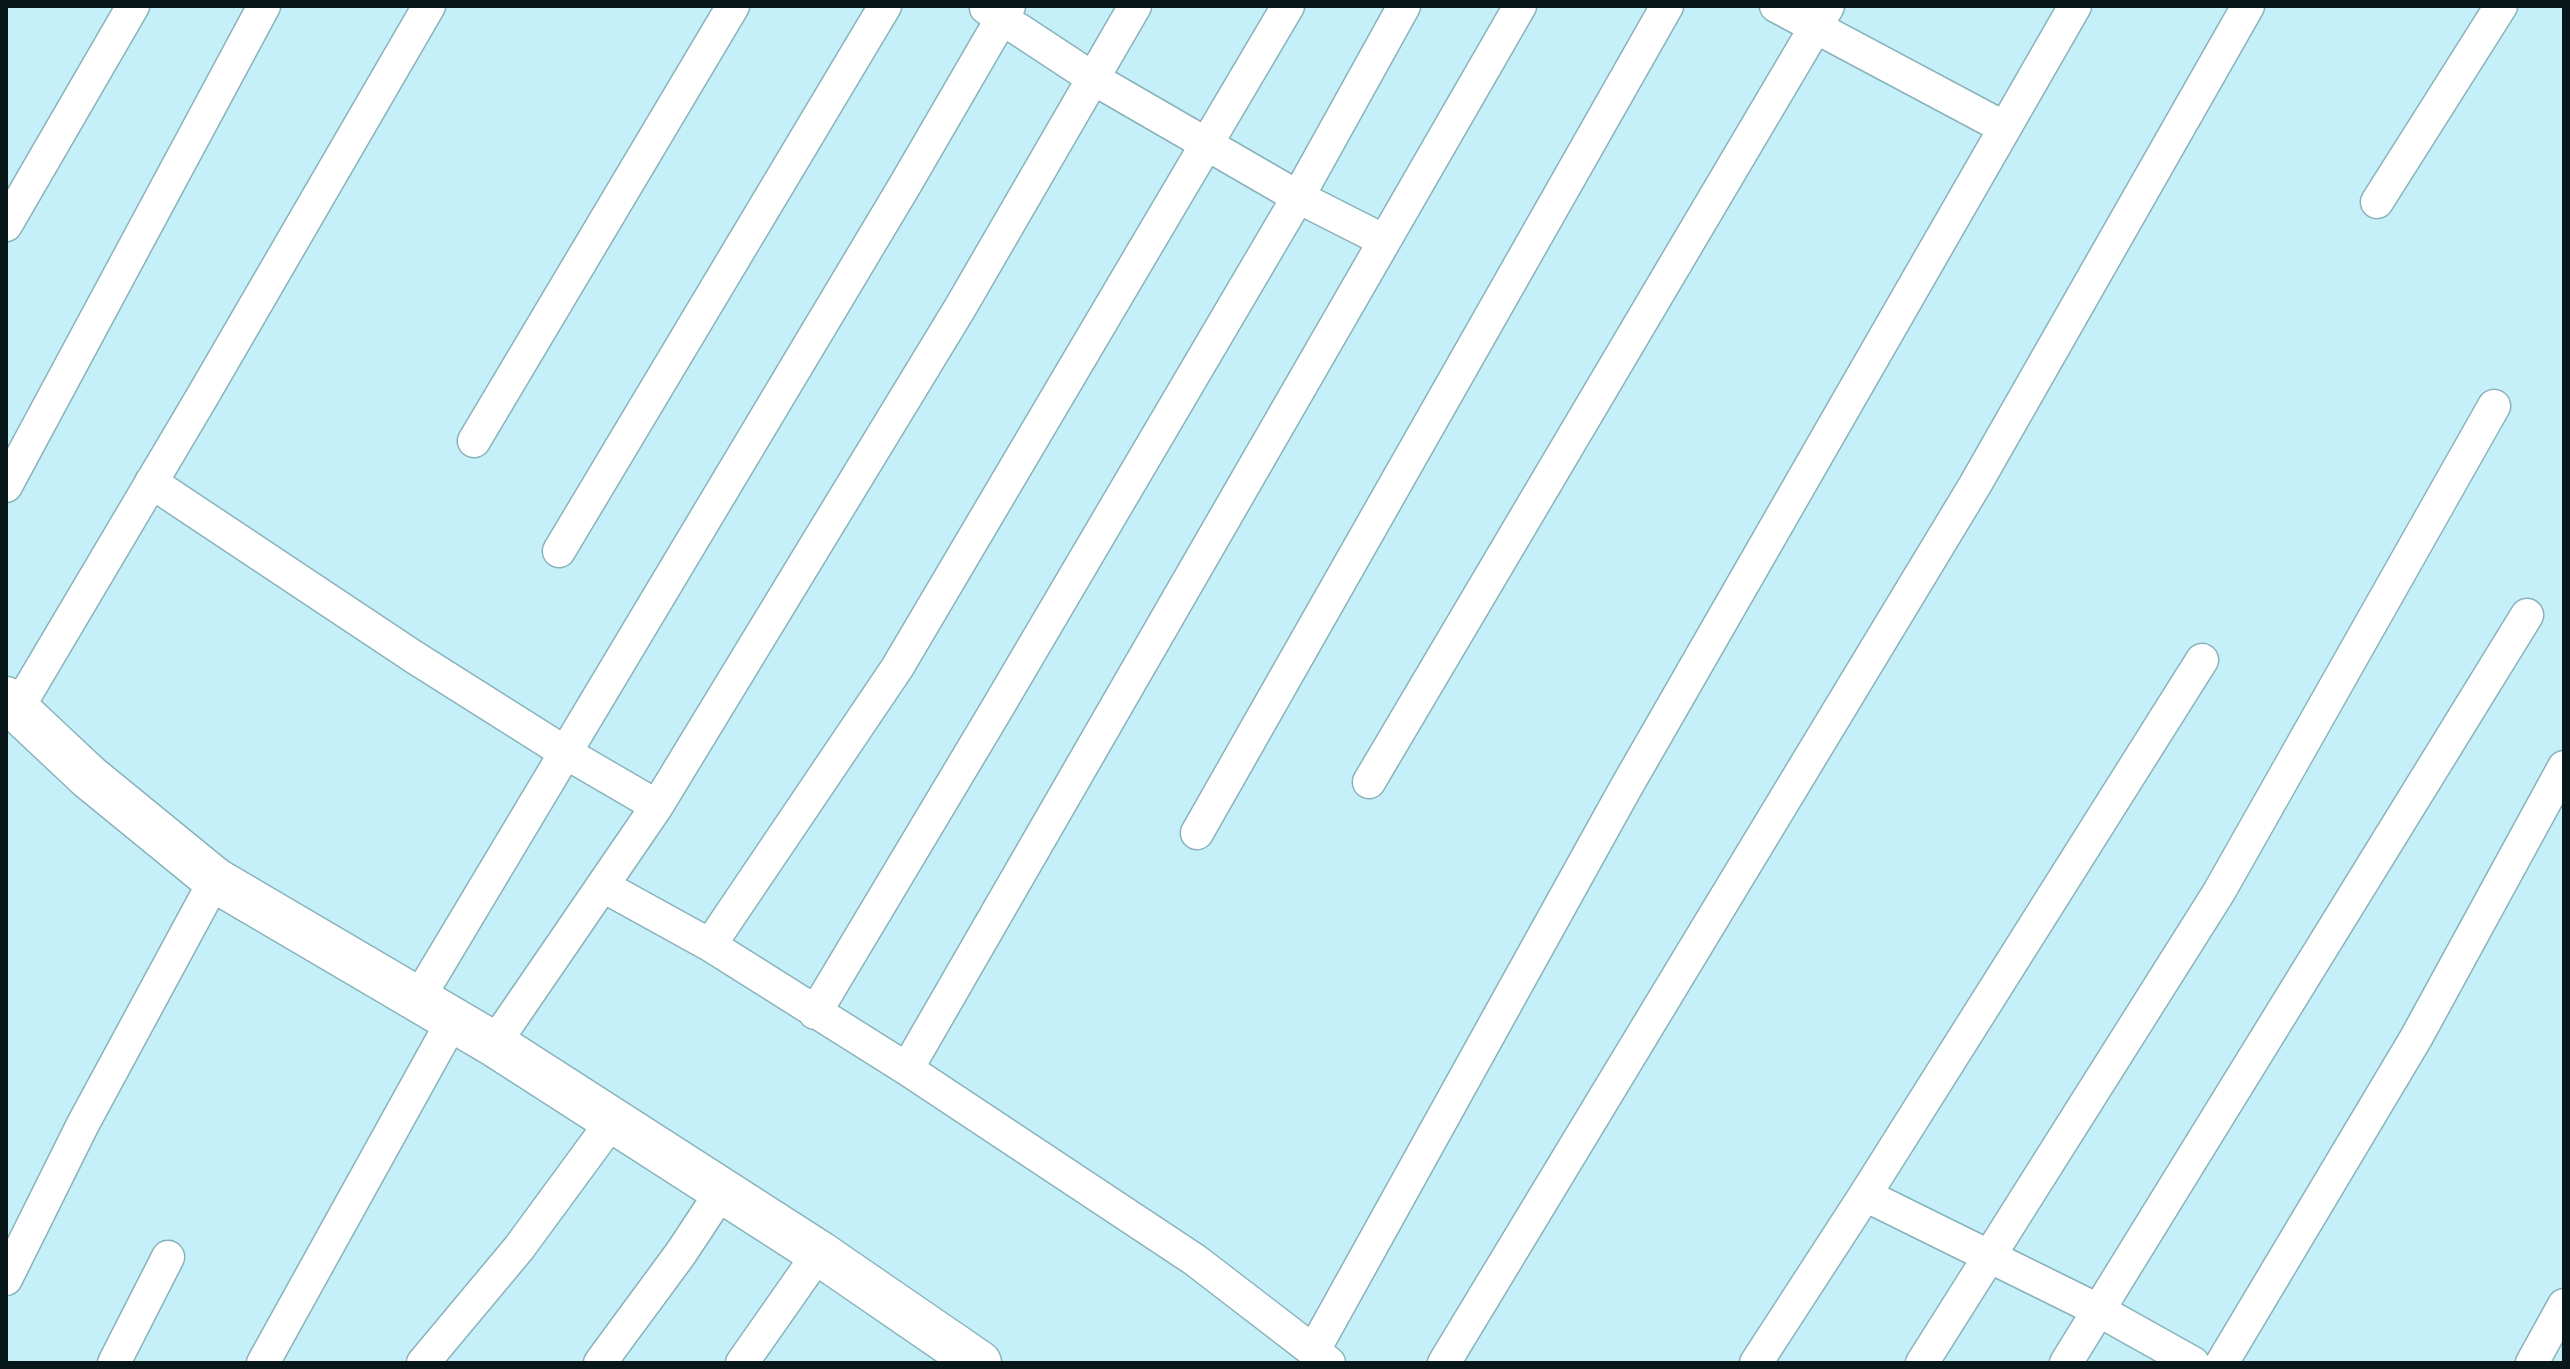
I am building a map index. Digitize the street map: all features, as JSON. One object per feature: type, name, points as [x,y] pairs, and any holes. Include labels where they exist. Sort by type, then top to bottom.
[{"type":"street","points":[[6,225],[133,6]]},
{"type":"street","points":[[6,486],[264,6]]},
{"type":"street","points":[[429,6],[151,482],[11,705],[89,777],[215,880],[494,1044],[819,1253],[979,1363]]},
{"type":"street","points":[[474,441],[733,6]]},
{"type":"street","points":[[559,551],[885,6]]},
{"type":"street","points":[[494,1044],[657,806],[960,308],[1135,6]]},
{"type":"street","points":[[710,945],[897,668],[1288,6]]},
{"type":"street","points":[[815,1013],[1298,197],[1404,6]]},
{"type":"street","points":[[907,1069],[1520,6]]},
{"type":"street","points":[[1197,833],[1667,6]]},
{"type":"street","points":[[1776,6],[1822,17],[2005,128]]},
{"type":"street","points":[[603,886],[710,945],[907,1069],[1195,1260],[1321,1356],[1624,791],[2075,6]]},
{"type":"street","points":[[1444,1363],[1975,485],[2248,6]]},
{"type":"street","points":[[2377,202],[2501,6]]},
{"type":"street","points":[[263,1363],[435,1009],[566,753],[998,10],[1094,79],[1298,197],[1383,240]]},
{"type":"street","points":[[1369,782],[1822,17]]},
{"type":"street","points":[[1922,1363],[2219,892],[2494,406]]},
{"type":"street","points":[[151,482],[414,657],[657,806]]},
{"type":"street","points":[[2066,1363],[2527,615]]},
{"type":"street","points":[[1756,1363],[2202,660]]},
{"type":"street","points":[[2222,1363],[2416,1038],[2564,767]]},
{"type":"street","points":[[6,1279],[83,1124],[215,880]]},
{"type":"street","points":[[423,1363],[519,1248],[613,1120]]},
{"type":"street","points":[[600,1363],[722,1191]]},
{"type":"street","points":[[1865,1195],[2100,1311],[2193,1363]]},
{"type":"street","points":[[742,1363],[819,1253]]},
{"type":"street","points":[[114,1363],[168,1257]]},
{"type":"street","points":[[2532,1363],[2564,1305]]}]
